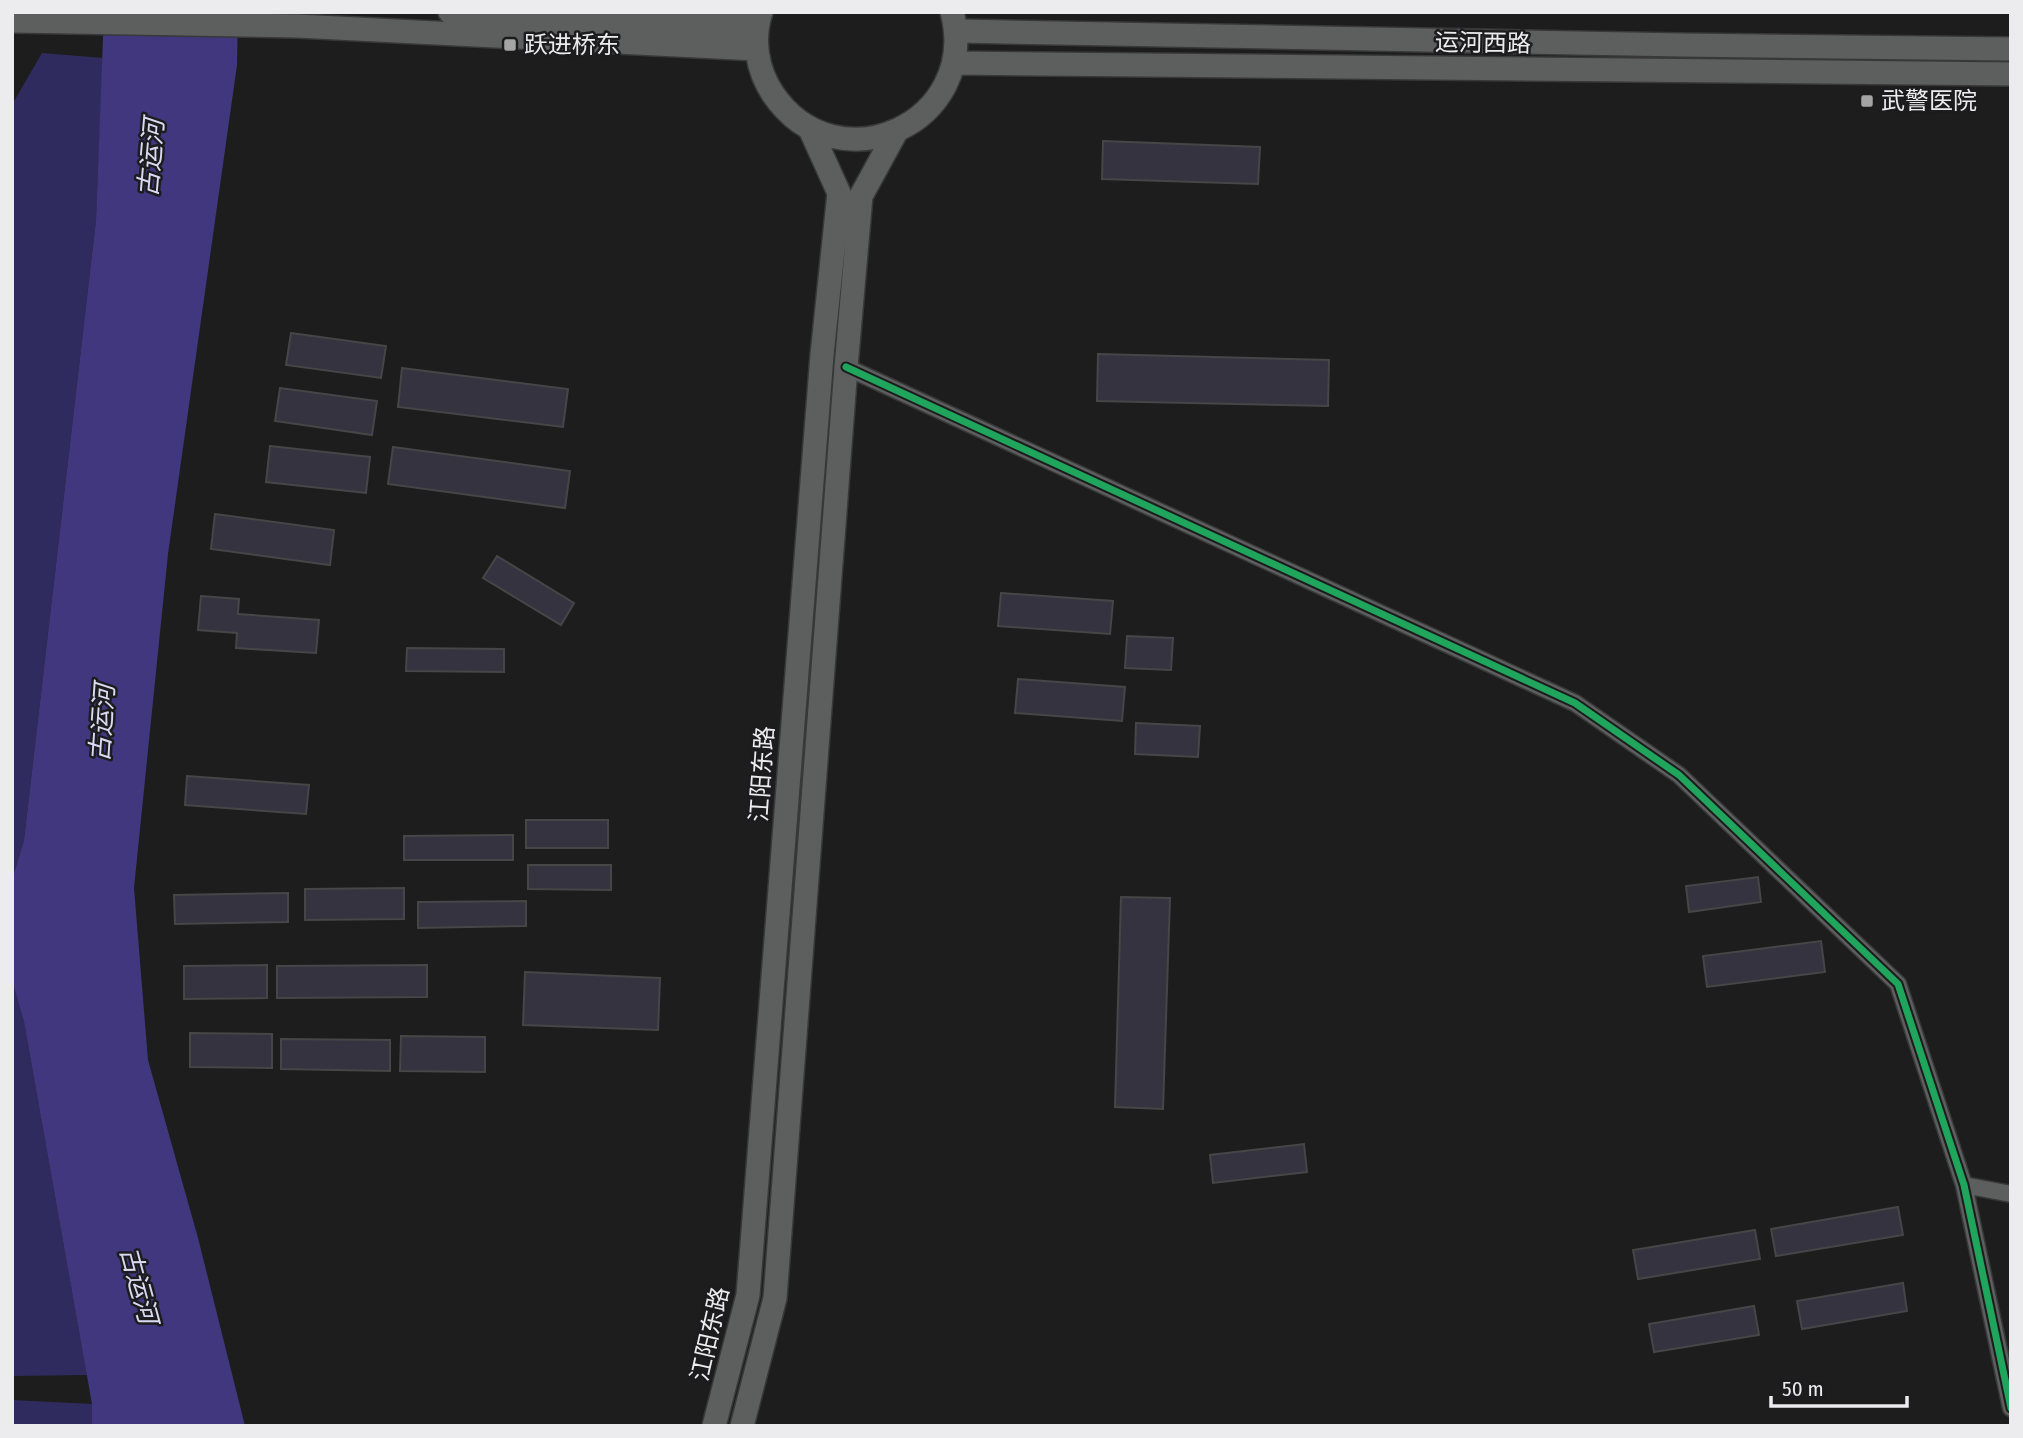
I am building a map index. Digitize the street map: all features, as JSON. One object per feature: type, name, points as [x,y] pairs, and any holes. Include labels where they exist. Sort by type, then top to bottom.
[{"type":"main road","points":[[450,12],[759,19],[756,49],[765,81],[783,109],[810,129],[842,139],[870,139],[896,132],[923,116],[943,92],[955,63],[955,22]]},
{"type":"main road","points":[[12,21],[297,26],[756,49]]},
{"type":"main road","name":"运河西路","points":[[955,22],[1681,45],[2011,49]]},
{"type":"main road","name":"运河西路","points":[[955,63],[2011,74]]},
{"type":"main road","name":"江阳东路","points":[[714,1426],[748,1295],[822,355],[839,193],[810,129]]},
{"type":"main road","points":[[742,1426],[775,1298],[861,196],[896,132]]},
{"type":"street","points":[[846,367],[1575,703],[1679,775],[1898,984],[1965,1185],[2011,1408]]},
{"type":"street","points":[[1965,1185],[2011,1194]]},
{"type":"shaded area","points":[[42,53],[103,58],[96,220],[24,840],[12,880],[12,109]]},
{"type":"shaded area","points":[[12,980],[24,1022],[87,1375],[12,1376]]},
{"type":"shaded area","points":[[12,1400],[92,1404],[92,1426],[12,1426]]},
{"type":"water","name":"古运河","points":[[104,12],[238,12],[237,65],[168,554],[134,888],[148,1060],[198,1238],[245,1426],[92,1426],[92,1404],[24,1022],[12,980],[12,880],[24,840],[96,220]]},
{"type":"building","points":[[1103,141],[1260,147],[1258,184],[1102,179]]},
{"type":"building","points":[[291,333],[386,346],[381,378],[286,365]]},
{"type":"building","points":[[1098,354],[1329,360],[1328,406],[1097,401]]},
{"type":"building","points":[[402,368],[568,389],[563,427],[398,407]]},
{"type":"building","points":[[280,388],[377,401],[372,435],[275,421]]},
{"type":"building","points":[[270,446],[370,457],[366,493],[266,482]]},
{"type":"building","points":[[393,447],[570,471],[565,508],[388,484]]},
{"type":"building","points":[[215,514],[334,530],[330,565],[211,549]]},
{"type":"building","points":[[497,556],[574,603],[561,625],[483,578]]},
{"type":"building","points":[[1001,593],[1113,601],[1110,634],[998,626]]},
{"type":"building","points":[[201,596],[239,599],[238,614],[319,620],[316,653],[236,648],[237,633],[198,630]]},
{"type":"building","points":[[1127,636],[1173,638],[1171,670],[1125,668]]},
{"type":"building","points":[[407,648],[504,649],[504,672],[406,671]]},
{"type":"building","points":[[1018,679],[1125,687],[1122,721],[1015,713]]},
{"type":"building","points":[[1136,723],[1200,726],[1198,757],[1135,754]]},
{"type":"building","points":[[187,776],[309,785],[306,814],[185,805]]},
{"type":"building","points":[[526,820],[608,820],[608,848],[526,848]]},
{"type":"building","points":[[513,835],[513,860],[404,860],[404,836]]},
{"type":"building","points":[[528,865],[611,865],[611,890],[528,889]]},
{"type":"building","points":[[1758,877],[1761,902],[1689,912],[1686,886]]},
{"type":"building","points":[[404,888],[404,919],[305,920],[305,889]]},
{"type":"building","points":[[288,893],[288,922],[175,924],[174,895]]},
{"type":"building","points":[[1121,897],[1170,898],[1163,1109],[1115,1107]]},
{"type":"building","points":[[526,901],[526,926],[418,928],[418,902]]},
{"type":"building","points":[[1821,941],[1825,972],[1707,987],[1703,956]]},
{"type":"building","points":[[267,965],[267,998],[184,999],[184,966]]},
{"type":"building","points":[[427,965],[427,997],[277,998],[277,966]]},
{"type":"building","points":[[525,972],[660,978],[658,1030],[523,1025]]},
{"type":"building","points":[[190,1033],[272,1034],[272,1068],[190,1067]]},
{"type":"building","points":[[401,1036],[485,1037],[485,1072],[400,1071]]},
{"type":"building","points":[[281,1039],[390,1040],[390,1071],[281,1069]]},
{"type":"building","points":[[1304,1144],[1307,1172],[1213,1183],[1210,1155]]},
{"type":"building","points":[[1898,1207],[1903,1235],[1776,1256],[1771,1229]]},
{"type":"building","points":[[1755,1230],[1760,1259],[1638,1279],[1633,1250]]},
{"type":"building","points":[[1903,1283],[1907,1311],[1802,1329],[1797,1301]]},
{"type":"building","points":[[1754,1306],[1759,1335],[1654,1352],[1649,1324]]},
{"type":"cycle path","points":[[846,367],[1575,703],[1679,775],[1898,984],[1964,1185],[2011,1408]]},
{"type":"place","name":"跃进桥东","points":[[510,45]]},
{"type":"place","name":"武警医院","points":[[1867,101]]}]
